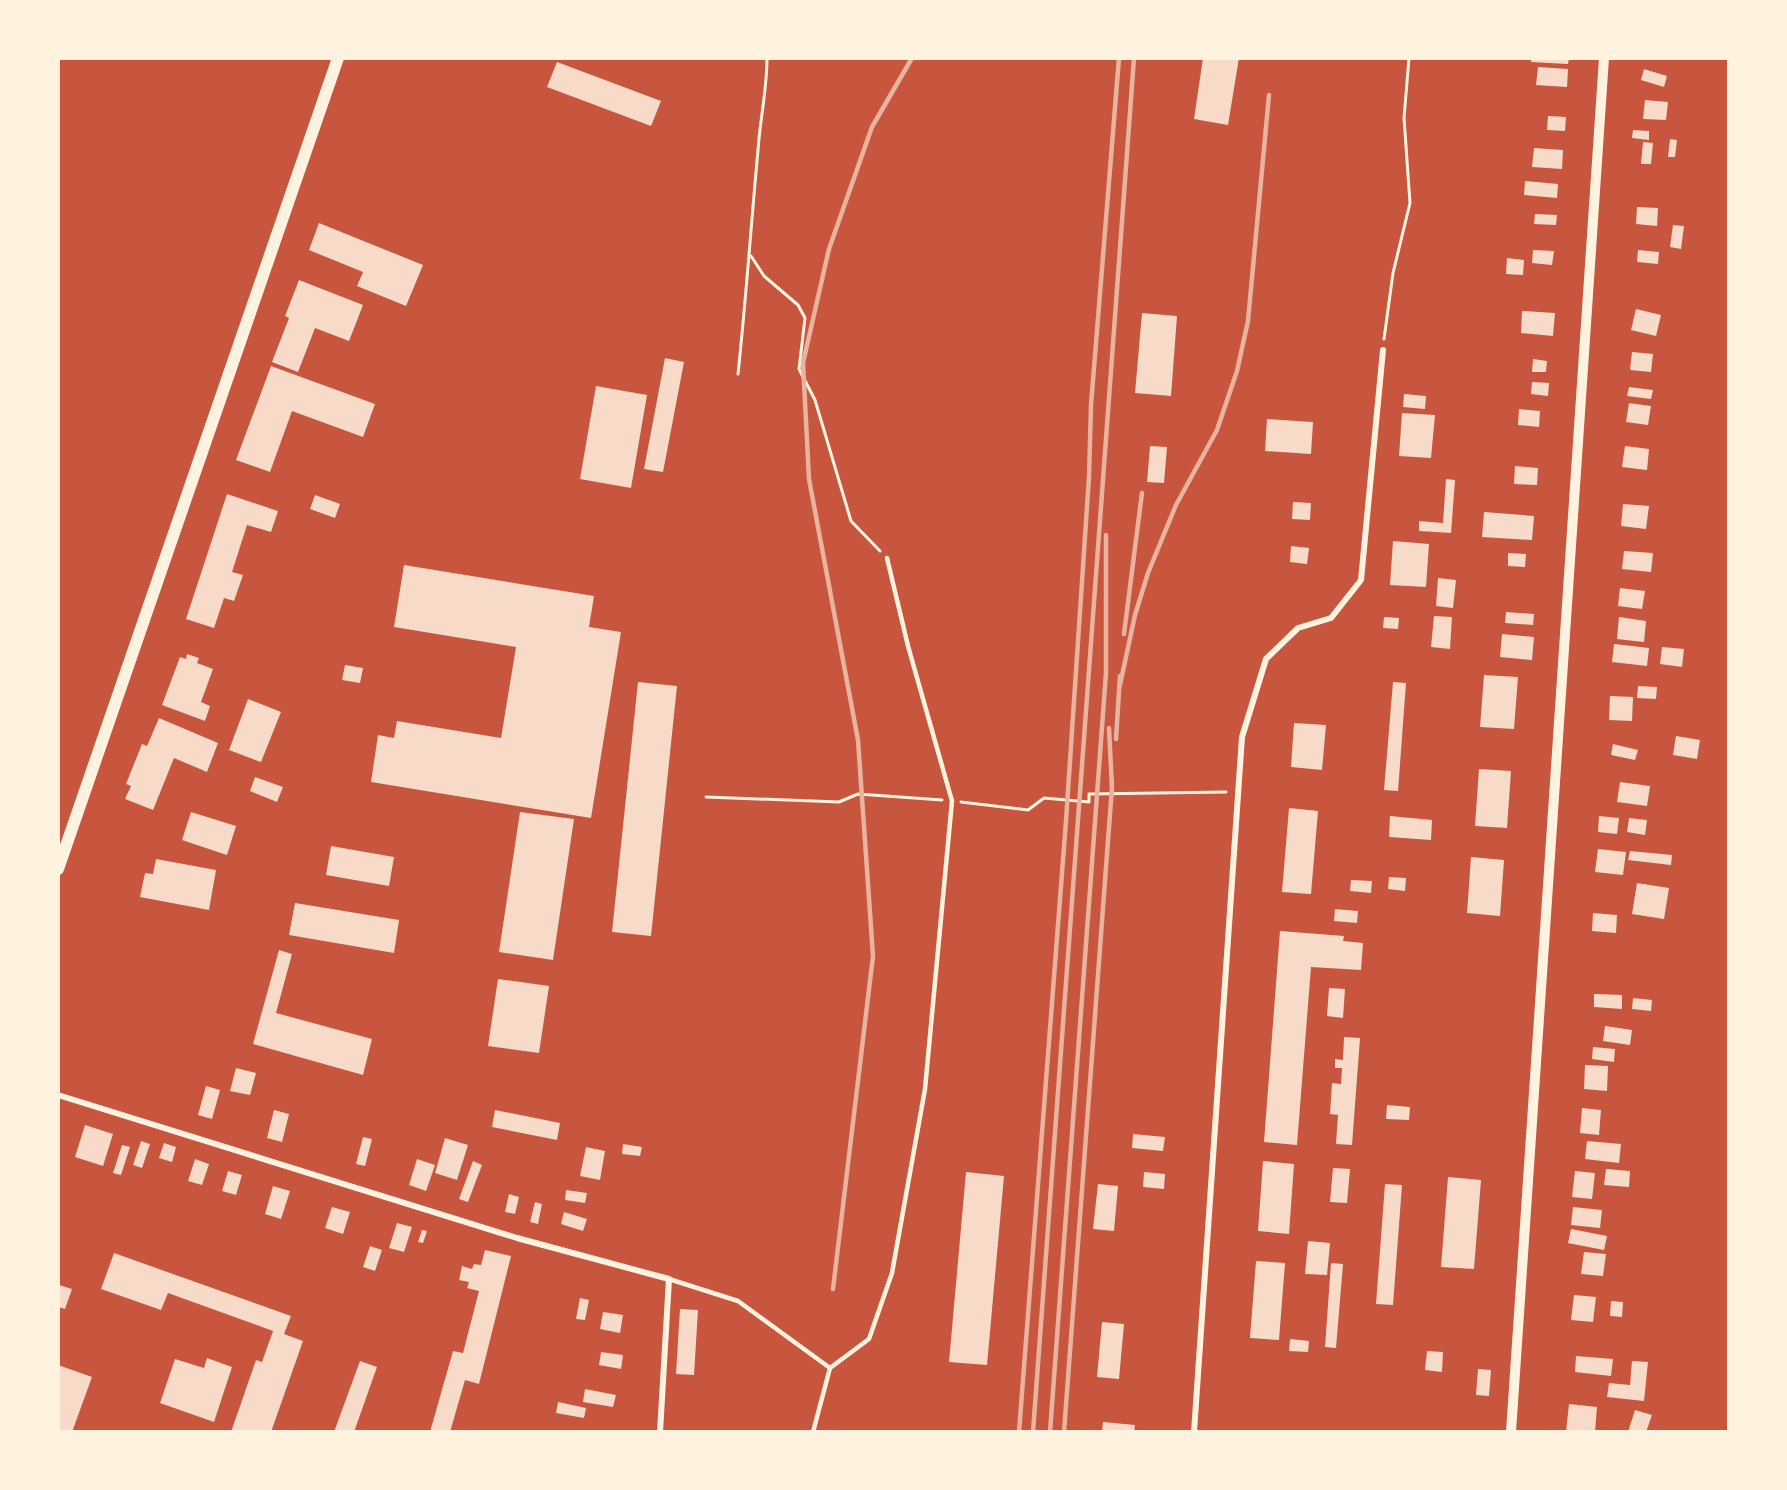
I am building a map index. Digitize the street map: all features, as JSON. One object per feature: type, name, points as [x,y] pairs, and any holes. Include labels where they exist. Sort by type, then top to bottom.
[{"type":"main road","points":[[58,869],[338,58]]},
{"type":"street","points":[[1511,1431],[1604,58]]},
{"type":"street","points":[[1194,1431],[1242,737],[1266,659],[1298,628],[1331,618],[1361,580],[1383,350]]},
{"type":"street","points":[[58,1095],[517,1239],[669,1279],[660,1431]]},
{"type":"lane","points":[[813,1431],[830,1368],[869,1339],[892,1273],[926,1089],[952,801],[908,646],[887,558]]},
{"type":"lane","points":[[669,1279],[738,1301],[830,1368]]},
{"type":"path","points":[[738,374],[751,256],[758,147],[767,91],[767,58]]},
{"type":"path","points":[[1383,350],[1393,273],[1410,202],[1404,118],[1409,58]]},
{"type":"path","points":[[751,256],[764,276],[798,305],[806,318],[799,369],[814,400],[851,521],[887,558]]},
{"type":"path","points":[[706,798],[839,802],[858,794],[952,801],[1028,810],[1044,798],[1089,802],[1089,794],[1154,795],[1238,792]]},
{"type":"building","points":[[1203,58],[1239,58],[1228,125],[1194,119]]},
{"type":"building","points":[[1531,58],[1569,58],[1568,64],[1531,62]]},
{"type":"building","points":[[557,62],[661,101],[651,126],[547,87]]},
{"type":"building","points":[[1538,67],[1568,69],[1567,87],[1536,85]]},
{"type":"building","points":[[1644,69],[1667,76],[1664,87],[1641,80]]},
{"type":"building","points":[[1645,100],[1668,102],[1666,120],[1643,119]]},
{"type":"building","points":[[1548,116],[1566,117],[1565,131],[1547,130]]},
{"type":"building","points":[[1633,130],[1649,131],[1649,140],[1632,138]]},
{"type":"building","points":[[1670,139],[1677,140],[1675,157],[1668,157]]},
{"type":"building","points":[[1643,142],[1653,143],[1651,164],[1641,164]]},
{"type":"building","points":[[1534,148],[1563,150],[1562,169],[1532,167]]},
{"type":"building","points":[[1525,181],[1558,184],[1557,198],[1524,195]]},
{"type":"building","points":[[1637,207],[1658,208],[1657,226],[1636,224]]},
{"type":"building","points":[[1535,214],[1557,215],[1556,225],[1534,224]]},
{"type":"building","points":[[319,223],[423,265],[406,306],[357,286],[363,272],[309,250]]},
{"type":"building","points":[[1673,225],[1684,226],[1681,249],[1670,247]]},
{"type":"building","points":[[1533,250],[1554,251],[1552,265],[1532,263]]},
{"type":"building","points":[[1638,250],[1659,252],[1658,264],[1637,262]]},
{"type":"building","points":[[1507,258],[1524,260],[1523,275],[1506,274]]},
{"type":"building","points":[[299,280],[363,305],[349,341],[315,328],[298,372],[272,362],[289,318],[285,316]]},
{"type":"building","points":[[1636,309],[1661,315],[1656,336],[1631,330]]},
{"type":"building","points":[[1522,311],[1555,313],[1553,336],[1521,333]]},
{"type":"building","points":[[1142,313],[1177,316],[1171,396],[1135,393]]},
{"type":"building","points":[[1632,352],[1653,354],[1651,372],[1630,370]]},
{"type":"building","points":[[665,358],[684,362],[663,472],[644,469]]},
{"type":"building","points":[[1533,359],[1547,361],[1546,372],[1532,372]]},
{"type":"building","points":[[271,366],[375,404],[363,437],[292,411],[270,472],[236,460]]},
{"type":"building","points":[[1532,382],[1549,383],[1548,396],[1531,394]]},
{"type":"building","points":[[596,386],[647,395],[631,488],[580,479]]},
{"type":"building","points":[[1629,387],[1653,390],[1651,399],[1627,396]]},
{"type":"building","points":[[1404,394],[1426,396],[1425,409],[1403,407]]},
{"type":"building","points":[[1629,403],[1651,406],[1648,425],[1626,422]]},
{"type":"building","points":[[1519,409],[1540,411],[1539,427],[1518,425]]},
{"type":"building","points":[[1402,413],[1435,415],[1431,458],[1399,456]]},
{"type":"building","points":[[1267,419],[1313,422],[1311,454],[1265,451]]},
{"type":"building","points":[[1150,446],[1167,447],[1164,483],[1147,482]]},
{"type":"building","points":[[1625,446],[1649,449],[1647,470],[1622,467]]},
{"type":"building","points":[[1515,466],[1538,468],[1537,485],[1514,484]]},
{"type":"building","points":[[1446,479],[1455,480],[1451,533],[1419,531],[1419,521],[1443,523]]},
{"type":"building","points":[[227,494],[278,511],[271,532],[247,525],[232,572],[243,575],[234,601],[224,598],[214,628],[186,619]]},
{"type":"building","points":[[315,495],[340,504],[335,518],[310,509]]},
{"type":"building","points":[[1293,502],[1311,503],[1310,520],[1292,519]]},
{"type":"building","points":[[1623,504],[1649,506],[1646,529],[1621,526]]},
{"type":"building","points":[[1484,512],[1534,516],[1532,540],[1482,537]]},
{"type":"building","points":[[1393,541],[1429,544],[1426,587],[1390,585]]},
{"type":"building","points":[[1291,546],[1309,548],[1307,564],[1290,562]]},
{"type":"building","points":[[1624,551],[1653,553],[1651,572],[1622,569]]},
{"type":"building","points":[[1508,553],[1526,554],[1525,567],[1508,566]]},
{"type":"building","points":[[404,565],[594,596],[589,627],[621,632],[591,818],[371,782],[378,735],[394,738],[397,721],[501,738],[516,647],[394,627]]},
{"type":"building","points":[[1438,578],[1456,580],[1453,608],[1436,606]]},
{"type":"building","points":[[1620,588],[1645,591],[1642,609],[1618,606]]},
{"type":"building","points":[[1506,612],[1534,614],[1533,625],[1505,623]]},
{"type":"building","points":[[1434,616],[1452,617],[1450,649],[1431,647]]},
{"type":"building","points":[[1384,617],[1399,618],[1398,629],[1383,628]]},
{"type":"building","points":[[1619,617],[1646,621],[1644,642],[1617,639]]},
{"type":"building","points":[[1502,634],[1534,637],[1532,660],[1500,657]]},
{"type":"building","points":[[1614,644],[1649,648],[1647,666],[1612,662]]},
{"type":"building","points":[[1662,647],[1684,649],[1682,667],[1660,664]]},
{"type":"building","points":[[187,654],[199,658],[197,663],[213,669],[201,702],[210,706],[205,721],[162,705],[180,657],[186,659]]},
{"type":"building","points":[[345,665],[363,668],[360,683],[342,680]]},
{"type":"building","points":[[1484,675],[1518,677],[1514,729],[1480,727]]},
{"type":"building","points":[[638,682],[677,686],[651,936],[612,932]]},
{"type":"building","points":[[1393,682],[1406,683],[1398,791],[1384,790]]},
{"type":"building","points":[[1638,686],[1657,687],[1656,699],[1637,698]]},
{"type":"building","points":[[1610,696],[1633,697],[1632,721],[1609,720]]},
{"type":"building","points":[[248,699],[281,712],[261,762],[229,750]]},
{"type":"building","points":[[159,718],[218,743],[207,772],[174,758],[153,810],[125,799],[131,786],[126,784],[142,744],[147,746]]},
{"type":"building","points":[[1294,723],[1326,725],[1322,770],[1291,767]]},
{"type":"building","points":[[1676,736],[1700,740],[1697,759],[1673,755]]},
{"type":"building","points":[[1613,744],[1638,750],[1635,760],[1611,755]]},
{"type":"building","points":[[1479,769],[1511,771],[1507,828],[1475,826]]},
{"type":"building","points":[[255,777],[283,787],[277,802],[250,791]]},
{"type":"building","points":[[1620,782],[1650,786],[1647,806],[1617,802]]},
{"type":"building","points":[[1289,808],[1318,811],[1311,894],[1282,892]]},
{"type":"building","points":[[191,812],[236,826],[227,855],[182,840]]},
{"type":"building","points":[[520,812],[574,819],[553,960],[499,952]]},
{"type":"building","points":[[1390,816],[1432,820],[1431,840],[1389,837]]},
{"type":"building","points":[[1599,816],[1619,818],[1617,834],[1598,832]]},
{"type":"building","points":[[1629,818],[1647,820],[1645,835],[1627,832]]},
{"type":"building","points":[[331,846],[394,857],[389,886],[326,875]]},
{"type":"building","points":[[1598,849],[1626,852],[1623,875],[1595,872]]},
{"type":"building","points":[[1630,851],[1672,855],[1671,865],[1628,860]]},
{"type":"building","points":[[1471,857],[1504,860],[1500,916],[1467,913]]},
{"type":"building","points":[[156,859],[216,870],[209,910],[140,897],[145,873],[153,874]]},
{"type":"building","points":[[1389,877],[1406,878],[1405,891],[1388,889]]},
{"type":"building","points":[[1351,880],[1372,881],[1371,893],[1350,891]]},
{"type":"building","points":[[1637,883],[1669,888],[1664,919],[1632,914]]},
{"type":"building","points":[[295,903],[399,920],[394,953],[289,935]]},
{"type":"building","points":[[1335,909],[1358,911],[1357,923],[1334,921]]},
{"type":"building","points":[[1593,913],[1617,915],[1616,933],[1592,931]]},
{"type":"building","points":[[1280,931],[1344,936],[1343,941],[1363,943],[1361,970],[1311,967],[1297,1145],[1264,1142]]},
{"type":"building","points":[[279,950],[292,954],[276,1013],[372,1039],[363,1075],[253,1044]]},
{"type":"building","points":[[498,979],[549,986],[539,1053],[488,1046]]},
{"type":"building","points":[[1329,988],[1345,989],[1343,1018],[1327,1016]]},
{"type":"building","points":[[1594,994],[1622,995],[1622,1009],[1594,1007]]},
{"type":"building","points":[[1633,998],[1652,1000],[1651,1011],[1632,1009]]},
{"type":"building","points":[[1605,1026],[1632,1030],[1630,1045],[1603,1041]]},
{"type":"building","points":[[1344,1037],[1360,1038],[1352,1145],[1336,1144],[1338,1115],[1330,1114],[1332,1083],[1341,1084],[1342,1068],[1335,1068],[1335,1059],[1343,1060]]},
{"type":"building","points":[[1593,1047],[1615,1049],[1614,1062],[1592,1059]]},
{"type":"building","points":[[1585,1065],[1608,1066],[1607,1091],[1584,1089]]},
{"type":"building","points":[[236,1068],[256,1073],[250,1095],[230,1091]]},
{"type":"building","points":[[206,1086],[220,1090],[212,1119],[198,1115]]},
{"type":"building","points":[[1387,1105],[1410,1107],[1409,1120],[1386,1119]]},
{"type":"building","points":[[1582,1108],[1601,1110],[1599,1135],[1580,1133]]},
{"type":"building","points":[[274,1110],[289,1114],[282,1142],[267,1138]]},
{"type":"building","points":[[495,1110],[560,1123],[557,1140],[492,1127]]},
{"type":"building","points":[[85,1125],[113,1134],[103,1166],[75,1157]]},
{"type":"building","points":[[1133,1134],[1165,1137],[1163,1151],[1132,1148]]},
{"type":"building","points":[[363,1137],[372,1139],[365,1166],[356,1164]]},
{"type":"building","points":[[445,1138],[468,1145],[457,1180],[435,1173]]},
{"type":"building","points":[[141,1141],[150,1144],[142,1168],[133,1165]]},
{"type":"building","points":[[1587,1141],[1621,1144],[1619,1163],[1585,1159]]},
{"type":"building","points":[[164,1143],[176,1147],[172,1162],[159,1158]]},
{"type":"building","points":[[623,1144],[642,1147],[640,1156],[622,1154]]},
{"type":"building","points":[[122,1145],[130,1147],[121,1175],[113,1173]]},
{"type":"building","points":[[586,1147],[605,1151],[600,1180],[580,1176]]},
{"type":"building","points":[[195,1159],[209,1164],[202,1185],[188,1181]]},
{"type":"building","points":[[417,1159],[435,1165],[426,1191],[409,1185]]},
{"type":"building","points":[[473,1161],[482,1165],[468,1202],[459,1199]]},
{"type":"building","points":[[1263,1161],[1294,1164],[1289,1234],[1258,1231]]},
{"type":"building","points":[[1333,1168],[1350,1169],[1347,1203],[1330,1202]]},
{"type":"building","points":[[1606,1169],[1630,1171],[1629,1187],[1604,1185]]},
{"type":"building","points":[[228,1171],[242,1175],[236,1195],[222,1191]]},
{"type":"building","points":[[1575,1171],[1595,1173],[1592,1199],[1572,1197]]},
{"type":"building","points":[[966,1172],[1004,1176],[987,1365],[949,1362]]},
{"type":"building","points":[[1144,1172],[1165,1174],[1164,1189],[1143,1187]]},
{"type":"building","points":[[1448,1177],[1481,1180],[1474,1269],[1441,1267]]},
{"type":"building","points":[[1098,1184],[1118,1186],[1114,1231],[1093,1229]]},
{"type":"building","points":[[1385,1184],[1402,1185],[1393,1305],[1376,1304]]},
{"type":"building","points":[[273,1186],[290,1191],[281,1219],[265,1214]]},
{"type":"building","points":[[566,1190],[587,1193],[585,1203],[565,1200]]},
{"type":"building","points":[[509,1194],[519,1197],[515,1214],[505,1212]]},
{"type":"building","points":[[535,1202],[542,1204],[538,1224],[530,1222]]},
{"type":"building","points":[[332,1207],[350,1212],[343,1234],[325,1228]]},
{"type":"building","points":[[1573,1207],[1602,1210],[1600,1228],[1571,1225]]},
{"type":"building","points":[[564,1212],[587,1219],[583,1231],[561,1224]]},
{"type":"building","points":[[397,1223],[412,1227],[404,1252],[389,1248]]},
{"type":"building","points":[[1571,1229],[1607,1236],[1604,1250],[1568,1243]]},
{"type":"building","points":[[422,1230],[427,1231],[423,1243],[418,1242]]},
{"type":"building","points":[[1308,1241],[1330,1243],[1327,1275],[1305,1274]]},
{"type":"building","points":[[370,1246],[382,1250],[375,1271],[363,1267]]},
{"type":"building","points":[[485,1250],[511,1256],[479,1384],[465,1380],[450,1432],[430,1432],[453,1351],[463,1353],[479,1291],[467,1288],[469,1282],[459,1280],[462,1266],[472,1269],[474,1264],[481,1265]]},
{"type":"building","points":[[1584,1252],[1606,1254],[1603,1276],[1581,1274]]},
{"type":"building","points":[[114,1253],[291,1316],[284,1334],[303,1341],[271,1432],[231,1432],[256,1360],[262,1362],[273,1331],[168,1293],[161,1310],[101,1289]]},
{"type":"building","points":[[1256,1261],[1285,1263],[1279,1340],[1250,1338]]},
{"type":"building","points":[[1331,1263],[1343,1264],[1336,1348],[1325,1347]]},
{"type":"building","points":[[59,1285],[72,1289],[65,1309],[58,1307]]},
{"type":"building","points":[[1574,1295],[1596,1297],[1593,1322],[1571,1320]]},
{"type":"building","points":[[580,1298],[589,1300],[585,1320],[576,1319]]},
{"type":"building","points":[[1611,1301],[1623,1302],[1622,1317],[1610,1316]]},
{"type":"building","points":[[680,1309],[698,1310],[694,1375],[676,1374]]},
{"type":"building","points":[[603,1312],[623,1315],[620,1333],[600,1329]]},
{"type":"building","points":[[1102,1322],[1124,1324],[1119,1379],[1097,1377]]},
{"type":"building","points":[[1290,1339],[1309,1341],[1308,1352],[1289,1351]]},
{"type":"building","points":[[1427,1351],[1443,1352],[1442,1372],[1425,1370]]},
{"type":"building","points":[[601,1352],[623,1355],[621,1369],[599,1365]]},
{"type":"building","points":[[1576,1356],[1613,1359],[1611,1376],[1575,1372]]},
{"type":"building","points":[[207,1358],[232,1367],[214,1422],[160,1403],[175,1359],[204,1368]]},
{"type":"building","points":[[360,1361],[377,1367],[354,1432],[334,1432]]},
{"type":"building","points":[[1632,1361],[1648,1362],[1644,1401],[1607,1397],[1609,1383],[1630,1385]]},
{"type":"building","points":[[58,1365],[92,1377],[72,1432],[58,1432]]},
{"type":"building","points":[[1478,1369],[1491,1370],[1489,1396],[1476,1395]]},
{"type":"building","points":[[585,1389],[616,1395],[613,1407],[583,1402]]},
{"type":"building","points":[[558,1402],[586,1408],[584,1418],[556,1413]]},
{"type":"building","points":[[1569,1404],[1597,1407],[1595,1432],[1566,1432]]},
{"type":"building","points":[[1635,1410],[1652,1415],[1646,1432],[1628,1432]]},
{"type":"building","points":[[1103,1422],[1135,1425],[1134,1432],[1102,1432]]},
{"type":"railway","points":[[833,1289],[873,956],[858,740],[809,479],[803,363],[829,249],[872,127],[912,58]]},
{"type":"railway","points":[[1019,1432],[1066,821],[1089,477],[1091,405],[1119,58]]},
{"type":"railway","points":[[1033,1432],[1134,58]]},
{"type":"railway","points":[[1120,685],[1135,615],[1148,573],[1176,505],[1217,430],[1237,371],[1248,321],[1269,95]]},
{"type":"railway","points":[[1124,634],[1142,493]]},
{"type":"railway","points":[[1050,1432],[1106,673],[1106,535]]},
{"type":"railway","points":[[1116,739],[1120,676]]},
{"type":"railway","points":[[1064,1432],[1112,787],[1109,728]]}]
